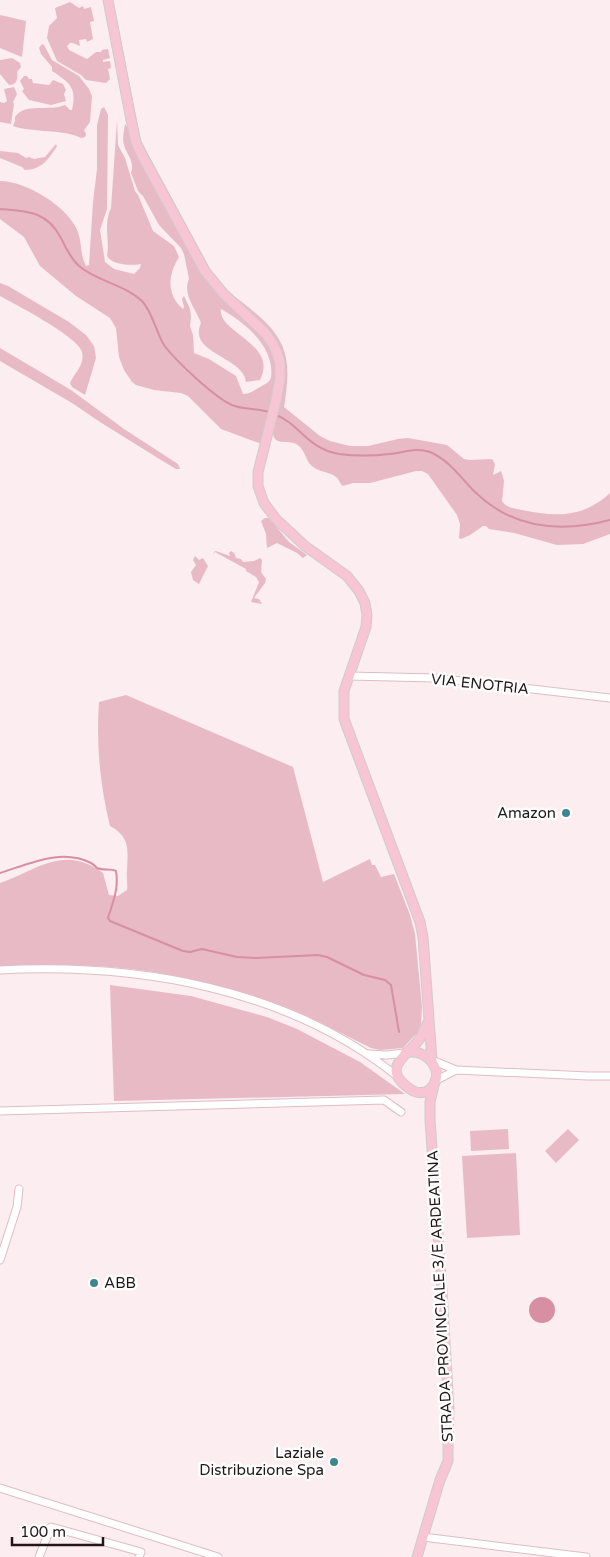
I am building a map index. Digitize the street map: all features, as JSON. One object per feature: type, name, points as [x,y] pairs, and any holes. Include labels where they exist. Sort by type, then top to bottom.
[{"type":"main road","points":[[108,0],[130,120],[139,150],[205,271],[223,294],[263,330],[274,346],[280,363],[281,371],[276,405],[268,429],[257,477],[264,503],[294,536],[350,579],[360,591],[365,603],[366,627],[343,696],[344,722],[420,922],[423,937],[432,1060],[436,1070],[430,1102],[430,1120]]},
{"type":"main road","points":[[428,1019],[420,1038],[398,1061],[396,1070],[397,1076],[424,1104],[430,1120]]},
{"type":"main road","points":[[405,1053],[418,1052],[432,1060]]},
{"type":"main road","points":[[414,1092],[426,1091],[435,1081]]},
{"type":"main road","name":"STRADA PROVINCIALE 3/E ARDEATINA","points":[[417,1557],[440,1480],[448,1460],[449,1410],[430,1120]]},
{"type":"street","name":"VIA ENOTRIA","points":[[349,676],[435,678],[610,698]]},
{"type":"street","points":[[0,970],[69,969],[153,975],[246,998],[324,1029],[368,1054],[397,1076]]},
{"type":"street","points":[[368,1054],[387,1055],[405,1053]]},
{"type":"street","points":[[432,1060],[456,1070],[610,1076]]},
{"type":"street","points":[[435,1081],[456,1070]]},
{"type":"street","points":[[0,1111],[384,1100],[401,1112]]},
{"type":"street","points":[[0,1260],[17,1207],[19,1189]]},
{"type":"street","points":[[0,1488],[218,1557]]},
{"type":"street","points":[[38,1557],[51,1527],[141,1552],[139,1557]]},
{"type":"street","points":[[423,1538],[586,1557]]},
{"type":"shaded area","points":[[110,0],[113,0],[141,141],[215,278],[265,322],[281,343],[287,365],[284,407],[320,436],[330,441],[350,446],[368,446],[408,438],[447,445],[464,459],[492,459],[495,464],[493,475],[501,471],[504,481],[502,501],[513,508],[546,514],[569,514],[590,507],[610,493],[610,534],[583,544],[557,545],[483,526],[461,539],[459,538],[460,524],[457,515],[428,474],[416,471],[370,483],[353,483],[343,486],[333,475],[312,466],[297,445],[280,442],[275,439],[273,434],[274,419],[285,380],[282,357],[213,279],[139,143]]},
{"type":"shaded area","points":[[70,2],[79,8],[83,6],[84,9],[91,7],[94,21],[90,22],[93,39],[87,42],[86,39],[79,40],[80,46],[70,43],[67,46],[69,50],[87,59],[96,52],[108,49],[110,58],[103,60],[103,62],[110,61],[111,68],[108,69],[110,79],[106,83],[86,80],[57,61],[47,38],[49,26],[57,18],[55,8]]},
{"type":"shaded area","points":[[0,15],[26,21],[22,57],[0,48]]},
{"type":"shaded area","points":[[42,44],[52,60],[79,76],[89,89],[92,96],[90,122],[84,130],[85,137],[81,138],[66,133],[30,130],[13,126],[15,117],[19,112],[31,108],[51,108],[65,105],[72,110],[74,96],[71,86],[52,71],[52,67],[41,54],[39,48]]},
{"type":"shaded area","points":[[12,58],[20,63],[21,67],[17,72],[15,83],[9,85],[0,74],[0,60]]},
{"type":"shaded area","points":[[24,76],[32,79],[33,83],[49,85],[53,80],[63,84],[66,90],[64,94],[66,101],[51,105],[29,100],[22,91],[24,89],[20,81]]},
{"type":"shaded area","points":[[14,87],[17,94],[13,102],[11,124],[0,122],[0,102],[4,103],[7,101],[4,89]]},
{"type":"shaded area","points":[[104,107],[108,115],[107,209],[100,230],[105,262],[114,269],[134,274],[141,264],[128,265],[118,263],[107,256],[107,220],[111,208],[117,121],[118,145],[125,158],[135,191],[153,231],[174,246],[179,257],[171,277],[171,291],[177,303],[183,309],[182,299],[184,296],[190,309],[190,326],[193,335],[194,353],[209,359],[236,376],[243,394],[254,391],[270,379],[271,366],[269,357],[259,340],[245,325],[221,309],[222,317],[228,325],[255,348],[261,357],[264,368],[260,380],[246,382],[243,373],[236,366],[202,342],[199,333],[201,323],[188,296],[187,285],[189,279],[184,254],[181,248],[159,225],[143,196],[138,191],[131,173],[131,162],[123,143],[125,124],[202,274],[215,290],[271,347],[277,363],[277,375],[262,443],[221,429],[188,396],[181,393],[154,390],[132,382],[124,370],[119,357],[116,328],[110,318],[76,296],[40,266],[24,237],[0,219],[0,181],[22,185],[34,191],[66,213],[78,232],[84,262],[86,266],[89,265],[97,169],[97,125],[101,109]]},
{"type":"shaded area","points":[[56,144],[57,146],[48,159],[40,166],[31,170],[25,170],[0,158],[0,151],[18,153],[26,158],[45,157]]},
{"type":"shaded area","points":[[0,283],[69,322],[86,335],[94,346],[96,358],[85,395],[72,387],[70,383],[83,357],[79,346],[59,330],[0,296]]},
{"type":"shaded area","points":[[0,348],[71,390],[124,429],[178,464],[180,469],[176,469],[161,460],[72,403],[0,361]]},
{"type":"shaded area","points":[[269,518],[289,542],[307,555],[303,558],[277,543],[267,548],[266,534],[261,521]]},
{"type":"shaded area","points":[[216,551],[230,556],[229,553],[231,551],[236,558],[241,559],[243,562],[254,561],[260,558],[262,560],[261,572],[266,579],[254,598],[259,599],[262,604],[251,602],[259,582],[256,577],[246,571],[246,569],[215,552],[213,555],[214,552]]},
{"type":"shaded area","points":[[195,556],[199,560],[203,558],[208,566],[199,584],[193,580],[191,572],[196,565],[193,560]]},
{"type":"shaded area","points":[[126,695],[293,767],[323,882],[370,859],[381,877],[394,874],[410,915],[415,934],[422,1007],[421,1024],[418,1032],[403,1048],[380,1050],[371,1048],[305,1015],[273,1002],[223,987],[171,975],[95,966],[0,966],[0,883],[39,866],[63,860],[89,865],[103,873],[109,895],[118,896],[127,890],[128,856],[126,844],[117,830],[110,826],[101,780],[98,733],[99,702]]},
{"type":"shaded area","points":[[110,985],[191,996],[267,1017],[297,1029],[360,1062],[405,1094],[114,1101]]},
{"type":"shaded area","points":[[508,1129],[509,1149],[471,1151],[470,1131]]},
{"type":"shaded area","points":[[568,1129],[579,1140],[556,1163],[545,1151]]},
{"type":"shaded area","points":[[516,1153],[520,1235],[467,1238],[462,1156]]},
{"type":"shaded area","points":[[542,1297],[551,1301],[555,1310],[551,1319],[542,1323],[533,1319],[529,1310],[533,1301]]},
{"type":"waterway","points":[[0,209],[27,212],[43,217],[55,229],[79,266],[94,276],[135,295],[142,301],[149,310],[164,345],[169,352],[206,387],[232,405],[269,412]]},
{"type":"waterway","points":[[276,415],[291,424],[319,447],[339,454],[377,455],[414,450],[437,455],[449,464],[475,492],[490,504],[505,514],[521,521],[556,527],[592,524],[610,520]]},
{"type":"waterway","points":[[0,873],[57,857],[80,859],[91,863],[99,869],[114,870],[116,871],[117,883],[108,918],[110,921],[183,951],[190,952],[202,949],[237,957],[256,958],[318,955],[327,957],[364,975],[385,980],[391,985],[399,1032]]},
{"type":"place","name":"Amazon","points":[[566,813]]},
{"type":"place","name":"ABB","points":[[94,1283]]},
{"type":"place","name":"Laziale Distribuzione Spa","points":[[334,1462]]}]
